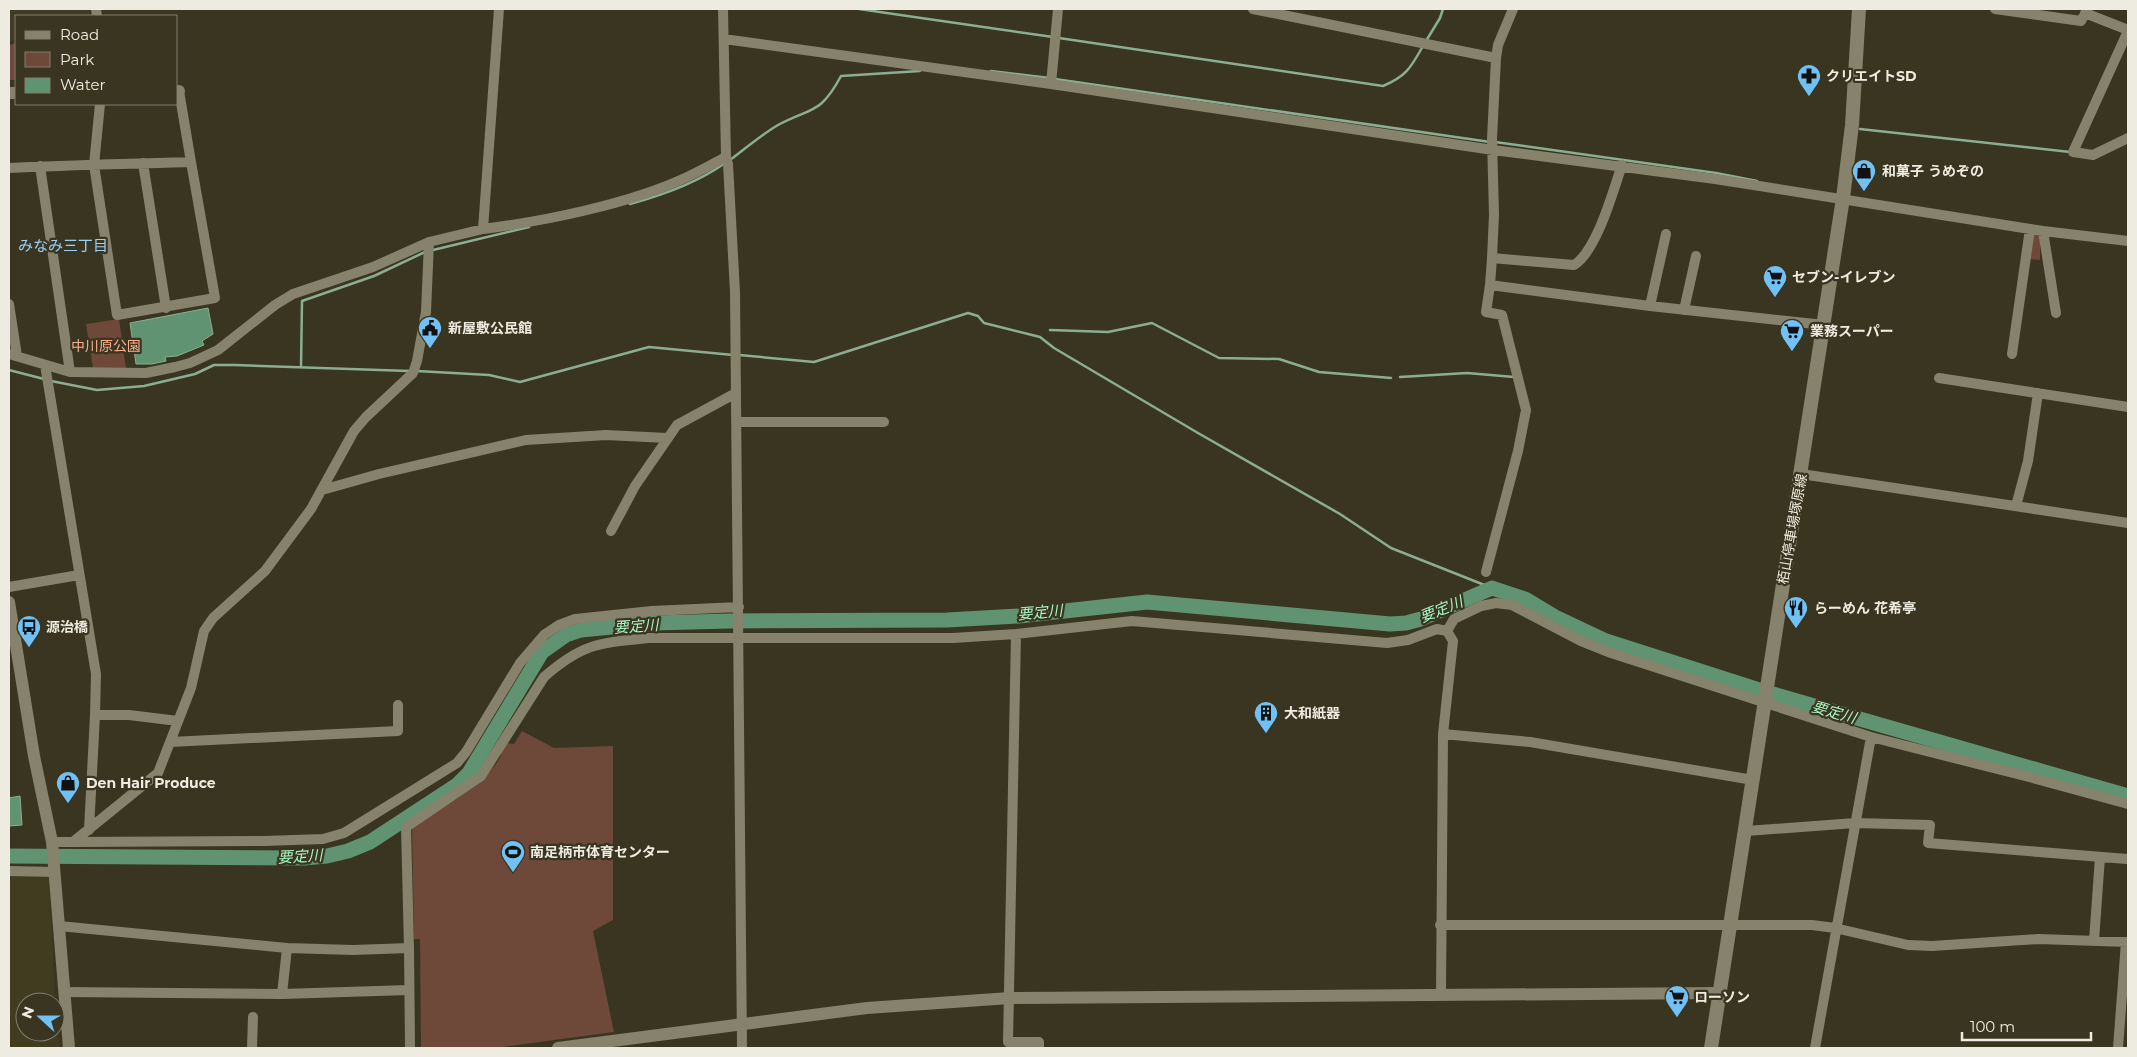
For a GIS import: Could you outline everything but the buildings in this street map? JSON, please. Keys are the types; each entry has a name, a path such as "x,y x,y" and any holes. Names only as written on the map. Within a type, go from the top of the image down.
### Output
{"main road":[{"name":"栢山停車場塚原線","path":"1711,1048 1843,198 1852,125 1859,9"}],"street":[{"path":"483,229 499,9"},
{"path":"723,9 727,160 736,349 742,1048"},
{"path":"1052,79 1058,9"},
{"path":"1253,9 1496,58"},
{"path":"1486,572 1518,451 1526,410 1502,315 1486,312 1490,285 1494,215 1492,145 1496,58 1498,45 1513,9"},
{"path":"1995,9 2081,21 2086,11 2128,31 2073,152 2093,155 2128,138"},
{"path":"724,39 925,68 1052,79 1142,98 1492,145 1843,198 2043,231 2128,241"},
{"path":"100,105 94,165 117,315 166,308 215,298 178,91"},
{"path":"9,304 13,355 46,375 70,372 146,373 190,363 218,350 275,305 293,294 373,267 429,242 483,229 587,209 647,193 727,160"},
{"path":"9,168 191,162"},
{"path":"143,163 166,308"},
{"path":"1492,258 1574,265 1582,260 1602,222 1622,165"},
{"path":"40,166 70,372"},
{"path":"2012,354 2030,229"},
{"path":"2043,231 2056,313"},
{"path":"1650,306 1666,234"},
{"path":"73,842 158,773 191,688 204,631 213,618 265,571 311,509 354,431 366,417 413,373 426,312 429,242"},
{"path":"1684,310 1696,256"},
{"path":"1490,285 1650,306 1824,325"},
{"path":"46,375 96,674 89,830"},
{"path":"1939,378 2128,407"},
{"path":"611,531 635,486 677,424 736,393"},
{"path":"2016,506 2028,461 2038,393"},
{"path":"736,422 884,422"},
{"path":"322,490 388,472 526,440 606,435 667,438"},
{"path":"1801,474 2128,523"},
{"path":"9,587 78,575"},
{"path":"9,602 34,756 52,842 64,992"},
{"path":"1448,630 1454,619 1481,606 1496,603 1512,605 1581,641 1611,653 1871,737 2128,804"},
{"path":"52,842 264,841 333,837 344,833 457,763 466,752 520,663 544,635 559,625 575,619 652,610 739,609"},
{"path":"410,1048 410,948 406,826 481,776 522,715 544,677 574,653 599,643 649,638 739,634 953,638 1016,634 1132,621 1387,643 1408,640 1437,629 1448,630"},
{"path":"1441,994 1440,925 1443,734 1453,641 1448,630"},
{"path":"1016,634 1008,1042 1039,1045"},
{"path":"170,742 398,731 398,705"},
{"path":"95,715 129,715 178,721"},
{"path":"1443,734 1530,742 1753,780"},
{"path":"1815,1048 1835,928 1871,737"},
{"path":"1746,831 1854,823 1930,825 1928,843 2127,859"},
{"path":"2094,941 2100,857"},
{"path":"9,871 55,872"},
{"path":"1440,925 1812,925 1835,928 1908,945 1932,946 2038,939 2127,942 2118,1048"},
{"path":"59,926 287,948 353,950 410,948"},
{"path":"282,994 287,948"},
{"path":"65,992 282,994 409,990"},
{"path":"558,1048 867,1008 1010,998 1720,993"},
{"path":"65,1003 69,1048"},
{"path":"252,1048 253,1016"}],"shaded area":[{"path":"9,9 89,9 90,15 15,15 15,40 9,41"},
{"path":"9,875 49,875 55,992 15,992 15,1042 59,1042 60,1048 9,1048"}],"green space":[{"path":"15,43 15,80 9,80 9,45"},
{"path":"2032,233 2040,234 2040,260 2028,259"},
{"name":"中川原公園","path":"119,319 126,369 93,368 86,324"},
{"name":"南足柄市体育センター","path":"522,731 554,748 613,746 613,920 593,931 614,1032 496,1048 421,1048 420,939 414,939 412,826 473,787 493,768 507,743 514,744"}],"water":[{"path":"208,308 213,334 202,341 204,345 177,356 165,357 166,361 152,364 136,364 130,323"},
{"path":"20,796 22,825 9,826 9,798"}],"waterway":[{"path":"859,9 1053,37"},
{"path":"1426,41 1440,18 1443,9"},
{"path":"1059,38 1383,86 1408,70 1423,46"},
{"path":"730,160 778,125 821,104 834,89 841,76 920,71"},
{"path":"991,71 1050,78"},
{"path":"1055,79 1490,142"},
{"path":"1860,129 2070,152"},
{"path":"1495,142 1716,173 1757,181"},
{"path":"630,204 679,188 703,177 725,163"},
{"path":"433,250 529,227"},
{"path":"301,367 302,301 374,276 425,252"},
{"path":"739,355 814,362 968,313 978,316 984,323 1040,337 1054,348 1198,433 1340,514 1391,548 1492,588"},
{"path":"1050,330 1108,332 1152,323 1219,358 1279,359 1319,372 1391,378"},
{"path":"417,371 489,375 520,382 649,347 733,355"},
{"path":"51,381 97,390 144,386 195,374 214,365 409,371"},
{"path":"9,370 44,379"},
{"path":"1400,377 1467,373 1514,377"},
{"name":"要定川","path":"9,856 304,858 327,856 348,851 370,842 457,785 469,773 542,652 566,635 581,630 654,623 947,620 1019,616 1147,602 1390,624 1406,623 1421,619 1492,588 1525,599 1555,617 1606,641 1759,690 2128,796"}],"place":[{"name":"クリエイトSD","path":"1809,97"},
{"name":"和菓子 うめぞの","path":"1864,192"},
{"name":"セブン-イレブン","path":"1775,298"},
{"name":"新屋敷公民館","path":"430,349"},
{"name":"業務スーパー","path":"1792,352"},
{"name":"らーめん 花希亭","path":"1796,629"},
{"name":"源治橋","path":"29,648"},
{"name":"大和紙器","path":"1266,734"},
{"name":"Den Hair Produce","path":"68,804"},
{"name":"南足柄市体育センター","path":"513,873"},
{"name":"ローソン","path":"1677,1018"}],"district":[{"name":"みなみ三丁目","path":"63,245"}]}
